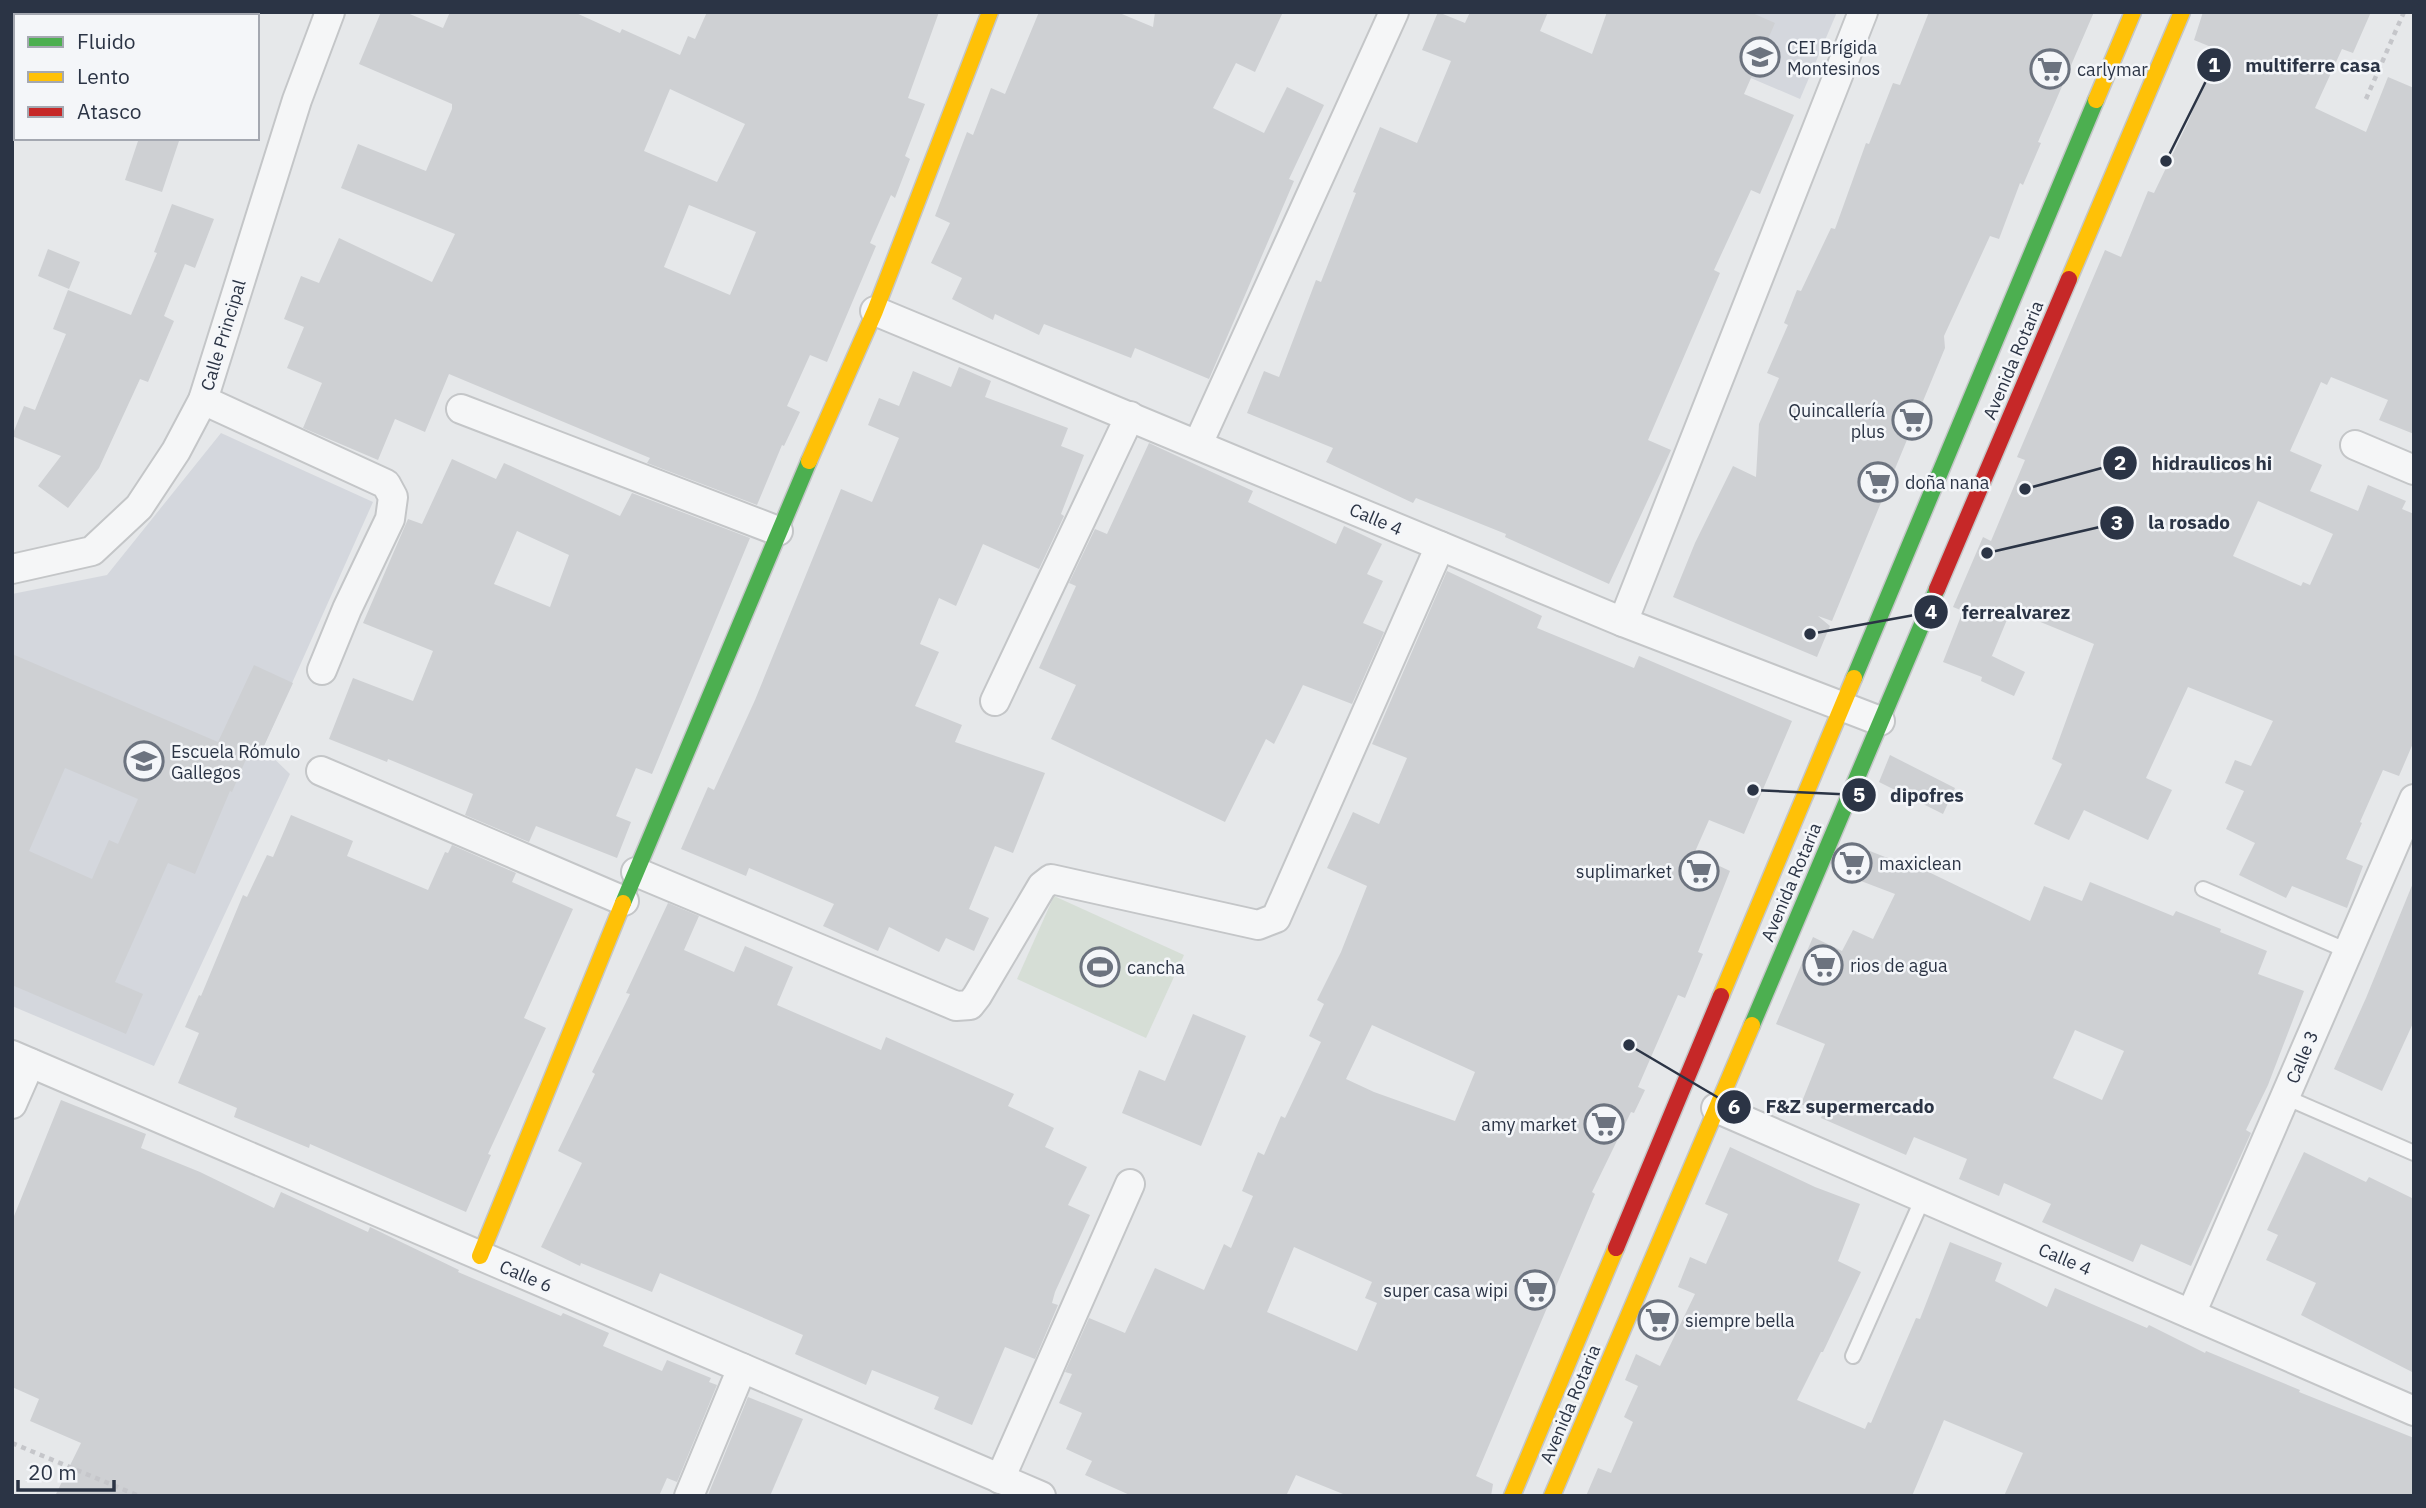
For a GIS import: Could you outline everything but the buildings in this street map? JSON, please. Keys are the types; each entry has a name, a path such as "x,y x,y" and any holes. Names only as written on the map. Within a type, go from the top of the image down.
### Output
{"street":[{"name":"Calle Principal","path":"12,569 92,551 139,507 176,451 203,400 297,100 330,12"},
{"path":"480,1256 778,531 875,311 990,12"},
{"path":"1198,444 1394,12"},
{"path":"1623,622 1863,12"},
{"name":"Avenida Rotaria","path":"1512,1496 2133,12"},
{"name":"Avenida Rotaria","path":"1552,1496 2182,12"},
{"name":"Calle 4","path":"875,311 1623,622 1880,721"},
{"path":"203,400 386,484 393,497 390,519 322,670"},
{"path":"461,409 778,531"},
{"path":"995,701 1130,416"},
{"path":"2356,445 2414,470"},
{"path":"636,872 956,1006 970,1005 977,996 1042,886 1051,879 1258,925 1276,918 1440,546"},
{"path":"321,771 624,901"},
{"name":"Calle 3","path":"2191,1314 2414,799"},
{"path":"12,1104 21,1059"},
{"name":"Calle 6","path":"21,1059 1041,1496"},
{"name":"Calle 4","path":"1716,1108 2414,1411"},
{"path":"1000,1479 1130,1184"},
{"path":"689,1496 742,1368"}],"lane":[{"path":"2203,889 2348,951"},
{"path":"2285,1097 2414,1153"},
{"path":"1853,1356 1923,1198"}],"path":[{"path":"2366,99 2404,12"},
{"path":"12,1443 139,1496"}],"shaded area":[{"name":"CEI Brígida Montesinos","path":"1607,12 1837,12 1800,99 1606,16"},
{"name":"Escuela Rómulo Gallegos","path":"221,433 373,502 263,748 290,774 154,1066 12,1006 12,594 107,575"},
{"name":"cancha","path":"1054,896 1184,955 1146,1038 1017,979"}],"traffic: fast":[{"path":"1854,678 2096,100"},
{"path":"623,903 809,461"},
{"path":"1752,1025 1937,589"}],"traffic: slow":[{"path":"809,461 875,311 990,12"},
{"path":"2096,100 2133,12"},
{"path":"2069,279 2182,12"},
{"path":"1721,996 1854,678"},
{"path":"480,1256 623,903"},
{"path":"1552,1496 1752,1025"},
{"path":"1512,1496 1616,1248"}],"traffic: jam":[{"path":"1937,589 2069,279"},
{"path":"1616,1248 1721,996"}],"place":[{"name":"CEI Brígida Montesinos","path":"1760,57"},
{"name":"carlymar","path":"2050,69"},
{"name":"multiferre casa","path":"2166,161"},
{"name":"Quincallería plus","path":"1912,420"},
{"name":"doña nana","path":"1878,482"},
{"name":"hidraulicos hi","path":"2025,489"},
{"name":"la rosado","path":"1987,553"},
{"name":"ferrealvarez","path":"1810,634"},
{"name":"Escuela Rómulo Gallegos","path":"144,761"},
{"name":"dipofres","path":"1753,790"},
{"name":"maxiclean","path":"1852,863"},
{"name":"suplimarket","path":"1699,871"},
{"name":"rios de agua","path":"1823,965"},
{"name":"cancha","path":"1100,967"},
{"name":"F&Z supermercado","path":"1629,1045"},
{"name":"amy market","path":"1604,1124"},
{"name":"super casa wipi","path":"1535,1290"},
{"name":"siempre bella","path":"1658,1320"}]}
